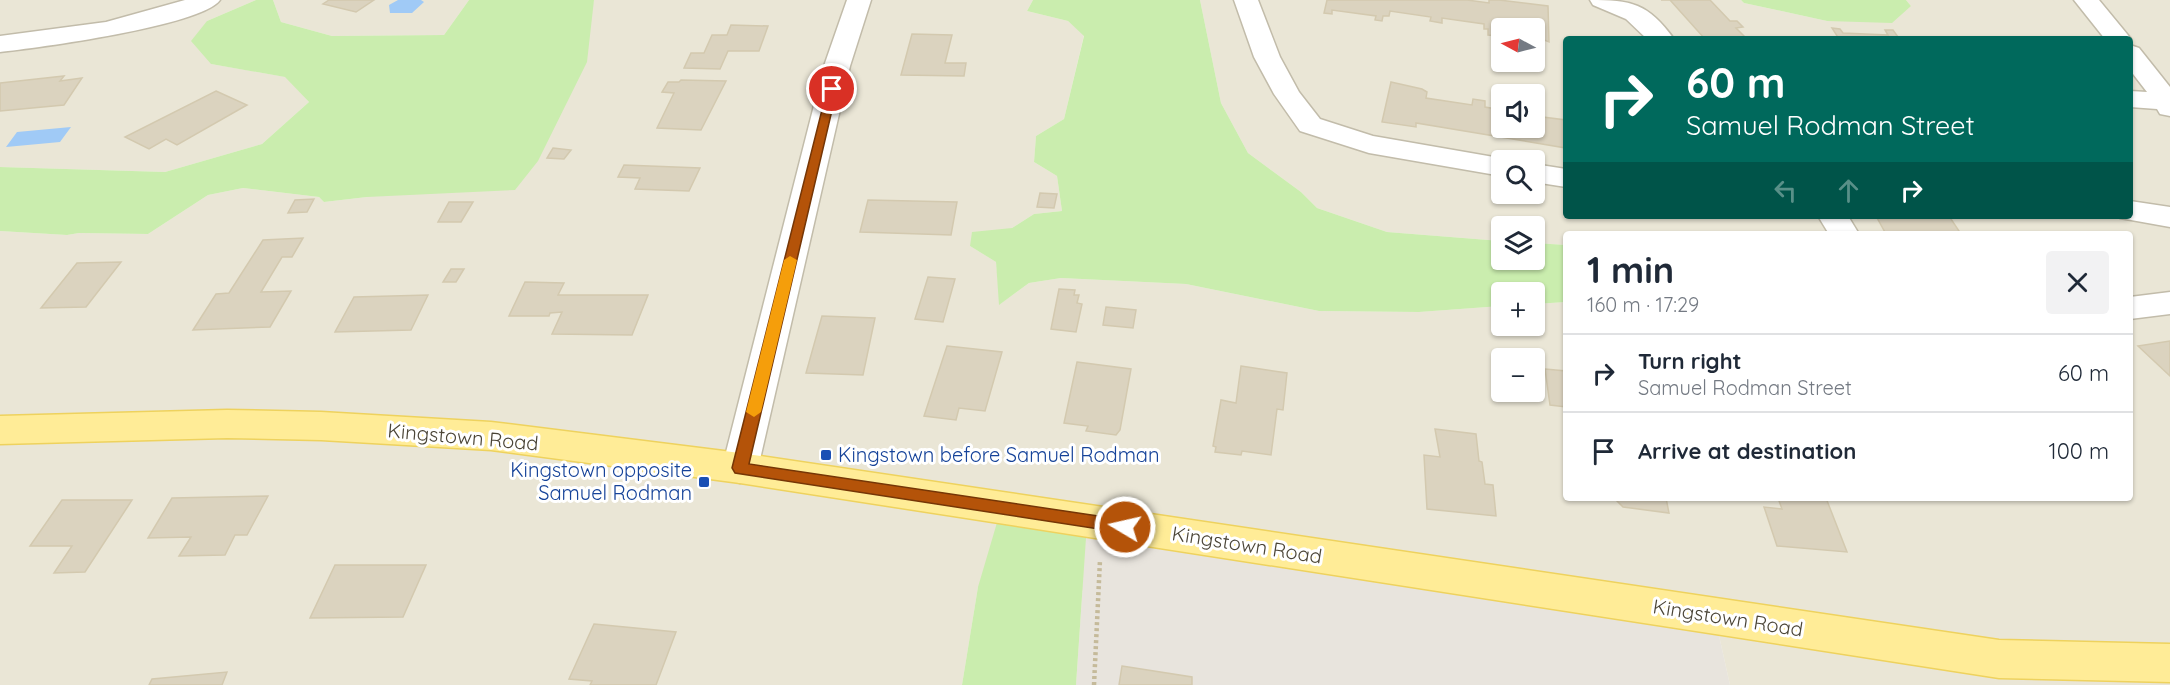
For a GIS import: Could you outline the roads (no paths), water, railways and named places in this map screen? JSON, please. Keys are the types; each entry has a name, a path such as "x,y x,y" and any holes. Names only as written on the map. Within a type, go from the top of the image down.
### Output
{"main road":[{"name":"Kingstown Road","path":"0,430 227,424 321,426 491,436 740,468 1999,659 2170,663"}],"street":[{"path":"0,44 72,37 185,9 208,0"},
{"path":"740,468 837,66 859,0"},
{"path":"1246,0 1245,3 1267,57 1287,94 1310,125 1369,144 1491,165"},
{"path":"1602,0 1625,6 1644,20 1658,36"},
{"path":"2086,0 2116,36"},
{"path":"2133,57 2168,105"},
{"path":"2133,99 2168,105"},
{"path":"1545,175 1563,178"},
{"path":"2133,211 2170,217"},
{"path":"2133,308 2170,303"}],"water":[{"path":"398,0 424,2 412,13 390,13 389,5"},
{"path":"71,127 60,142 6,147 17,132"}],"place":[{"name":"Kingstown before Samuel Rodman","path":"826,455"},
{"name":"Kingstown opposite Samuel Rodman","path":"704,482"}]}
